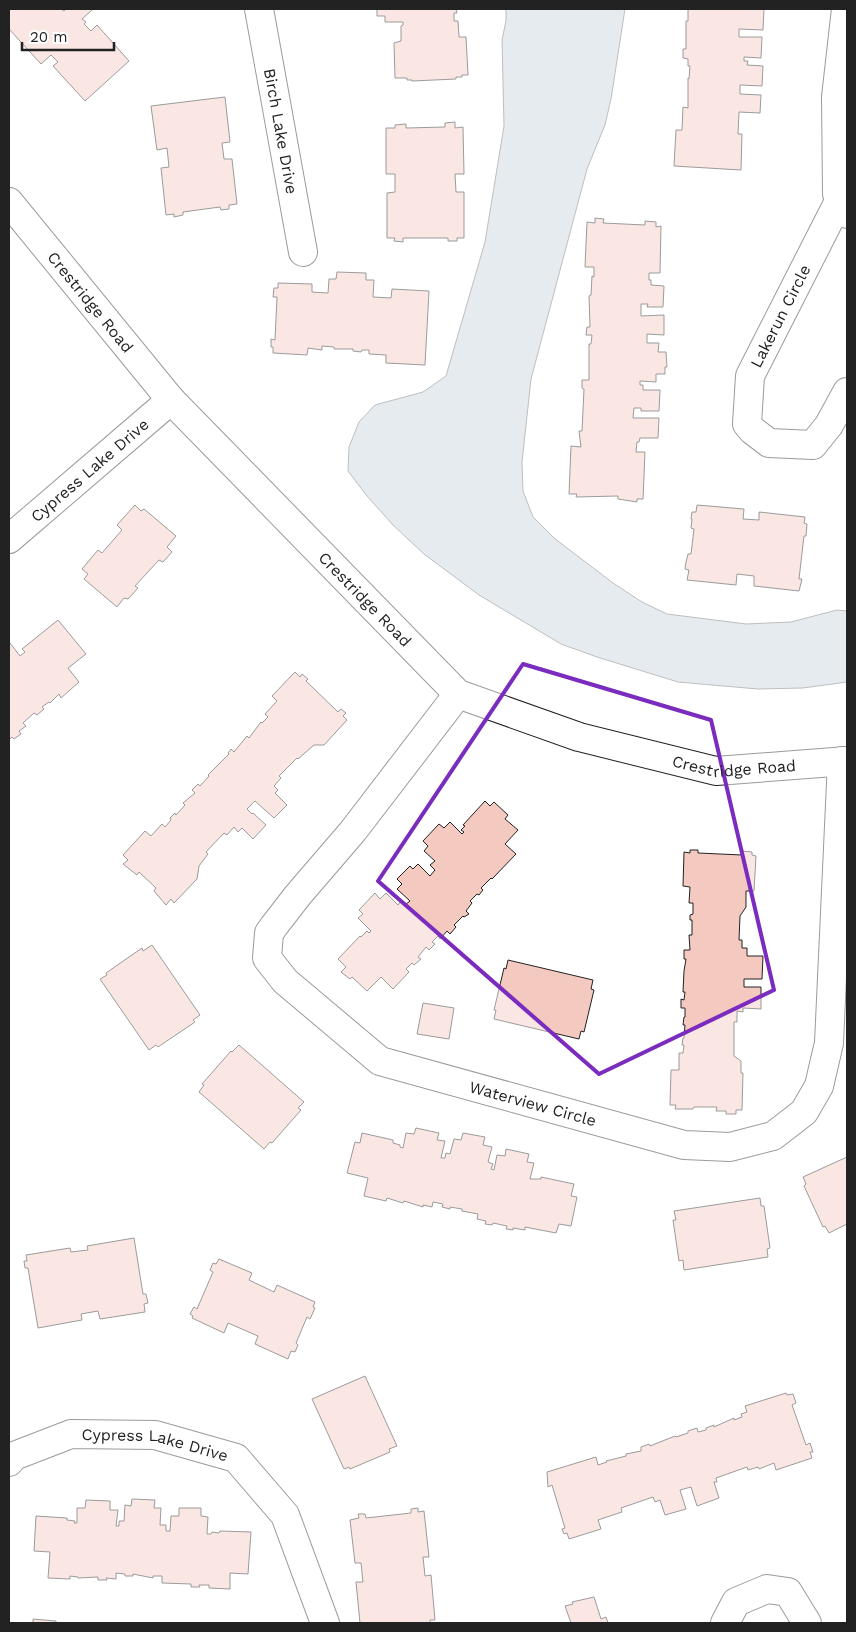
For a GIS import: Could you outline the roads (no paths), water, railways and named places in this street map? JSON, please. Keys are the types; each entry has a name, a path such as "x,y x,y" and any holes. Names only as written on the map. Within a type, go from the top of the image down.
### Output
{"street":[{"name":"Birch Lake Drive","path":"259,9 303,252"},
{"name":"Lakerun Circle","path":"846,9 836,97 837,194 843,207 750,376 747,424 769,443 813,445 829,425 847,392"},
{"name":"Crestridge Road","path":"9,202 171,400 458,694 579,737 716,771 845,761"},
{"name":"Cypress Lake Drive","path":"9,538 171,400"},
{"name":"Waterview Circle","path":"458,694 353,831 274,926 269,933 267,958 286,981 380,1061 684,1145 730,1147 773,1136 804,1112 819,1086 829,1043 845,761"},
{"name":"Cypress Lake Drive","path":"9,1462 14,1456 71,1434 155,1435 236,1458 285,1515 325,1623"},
{"path":"725,1623 736,1602 767,1589 788,1592 807,1623"}]}
